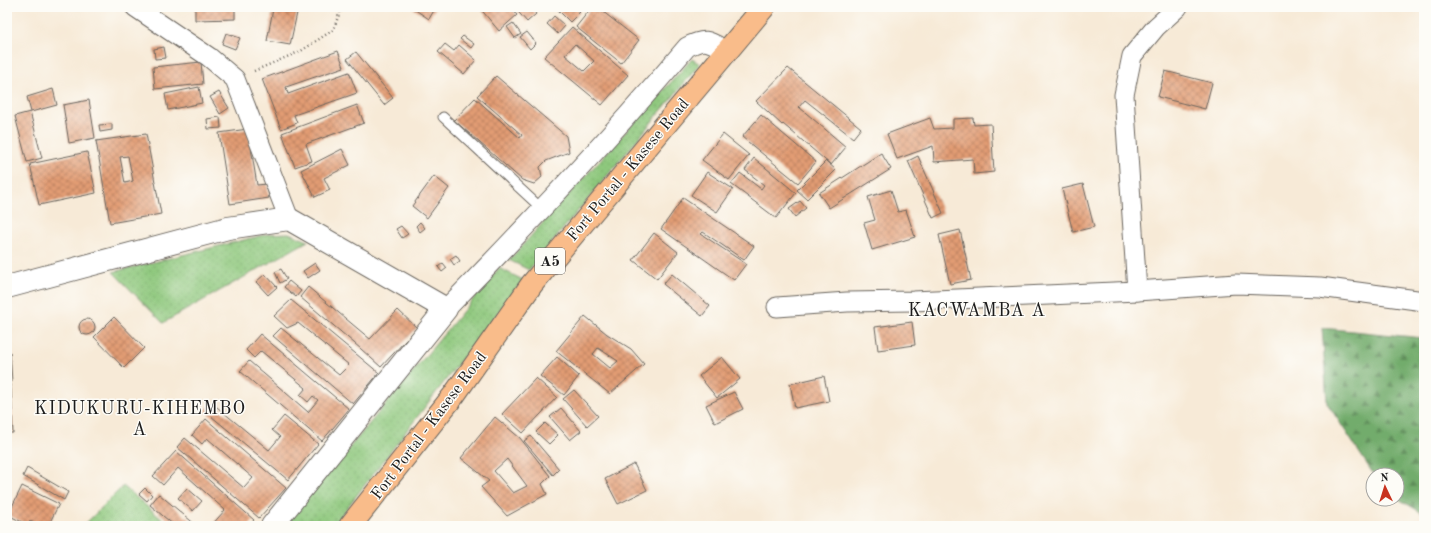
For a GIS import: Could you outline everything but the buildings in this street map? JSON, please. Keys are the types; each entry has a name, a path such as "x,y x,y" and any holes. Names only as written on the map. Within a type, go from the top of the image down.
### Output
{"highway":[{"name":"Fort Portal - Kasese Road","path":"350,526 454,395 532,284 764,7"}],"street":[{"path":"135,7 209,57 235,79 289,219"},
{"path":"1137,291 1124,95 1132,56 1156,26 1178,7"},
{"path":"272,526 446,308 542,210 635,109 687,47 699,40 708,40 726,51"},
{"path":"7,287 228,228 289,219 446,308"},
{"path":"777,307 847,302 914,301 1137,291 1236,284 1312,287 1424,301"}],"lane":[{"path":"443,117 542,210"}],"path":[{"path":"235,79 302,51 333,30 342,7"}],"green space":[{"path":"692,59 700,64 529,270 509,260"},
{"path":"289,233 308,241 163,323 113,272 268,234"},
{"path":"499,268 523,280 333,526 284,526"},
{"path":"1322,328 1424,338 1424,514 1405,503 1405,467 1369,467 1327,403"},
{"path":"123,486 170,526 83,526"}],"district":[{"name":"KACWAMBA A","path":"977,310"},
{"name":"KIDUKURU-KIHEMBO A","path":"140,418"}]}
